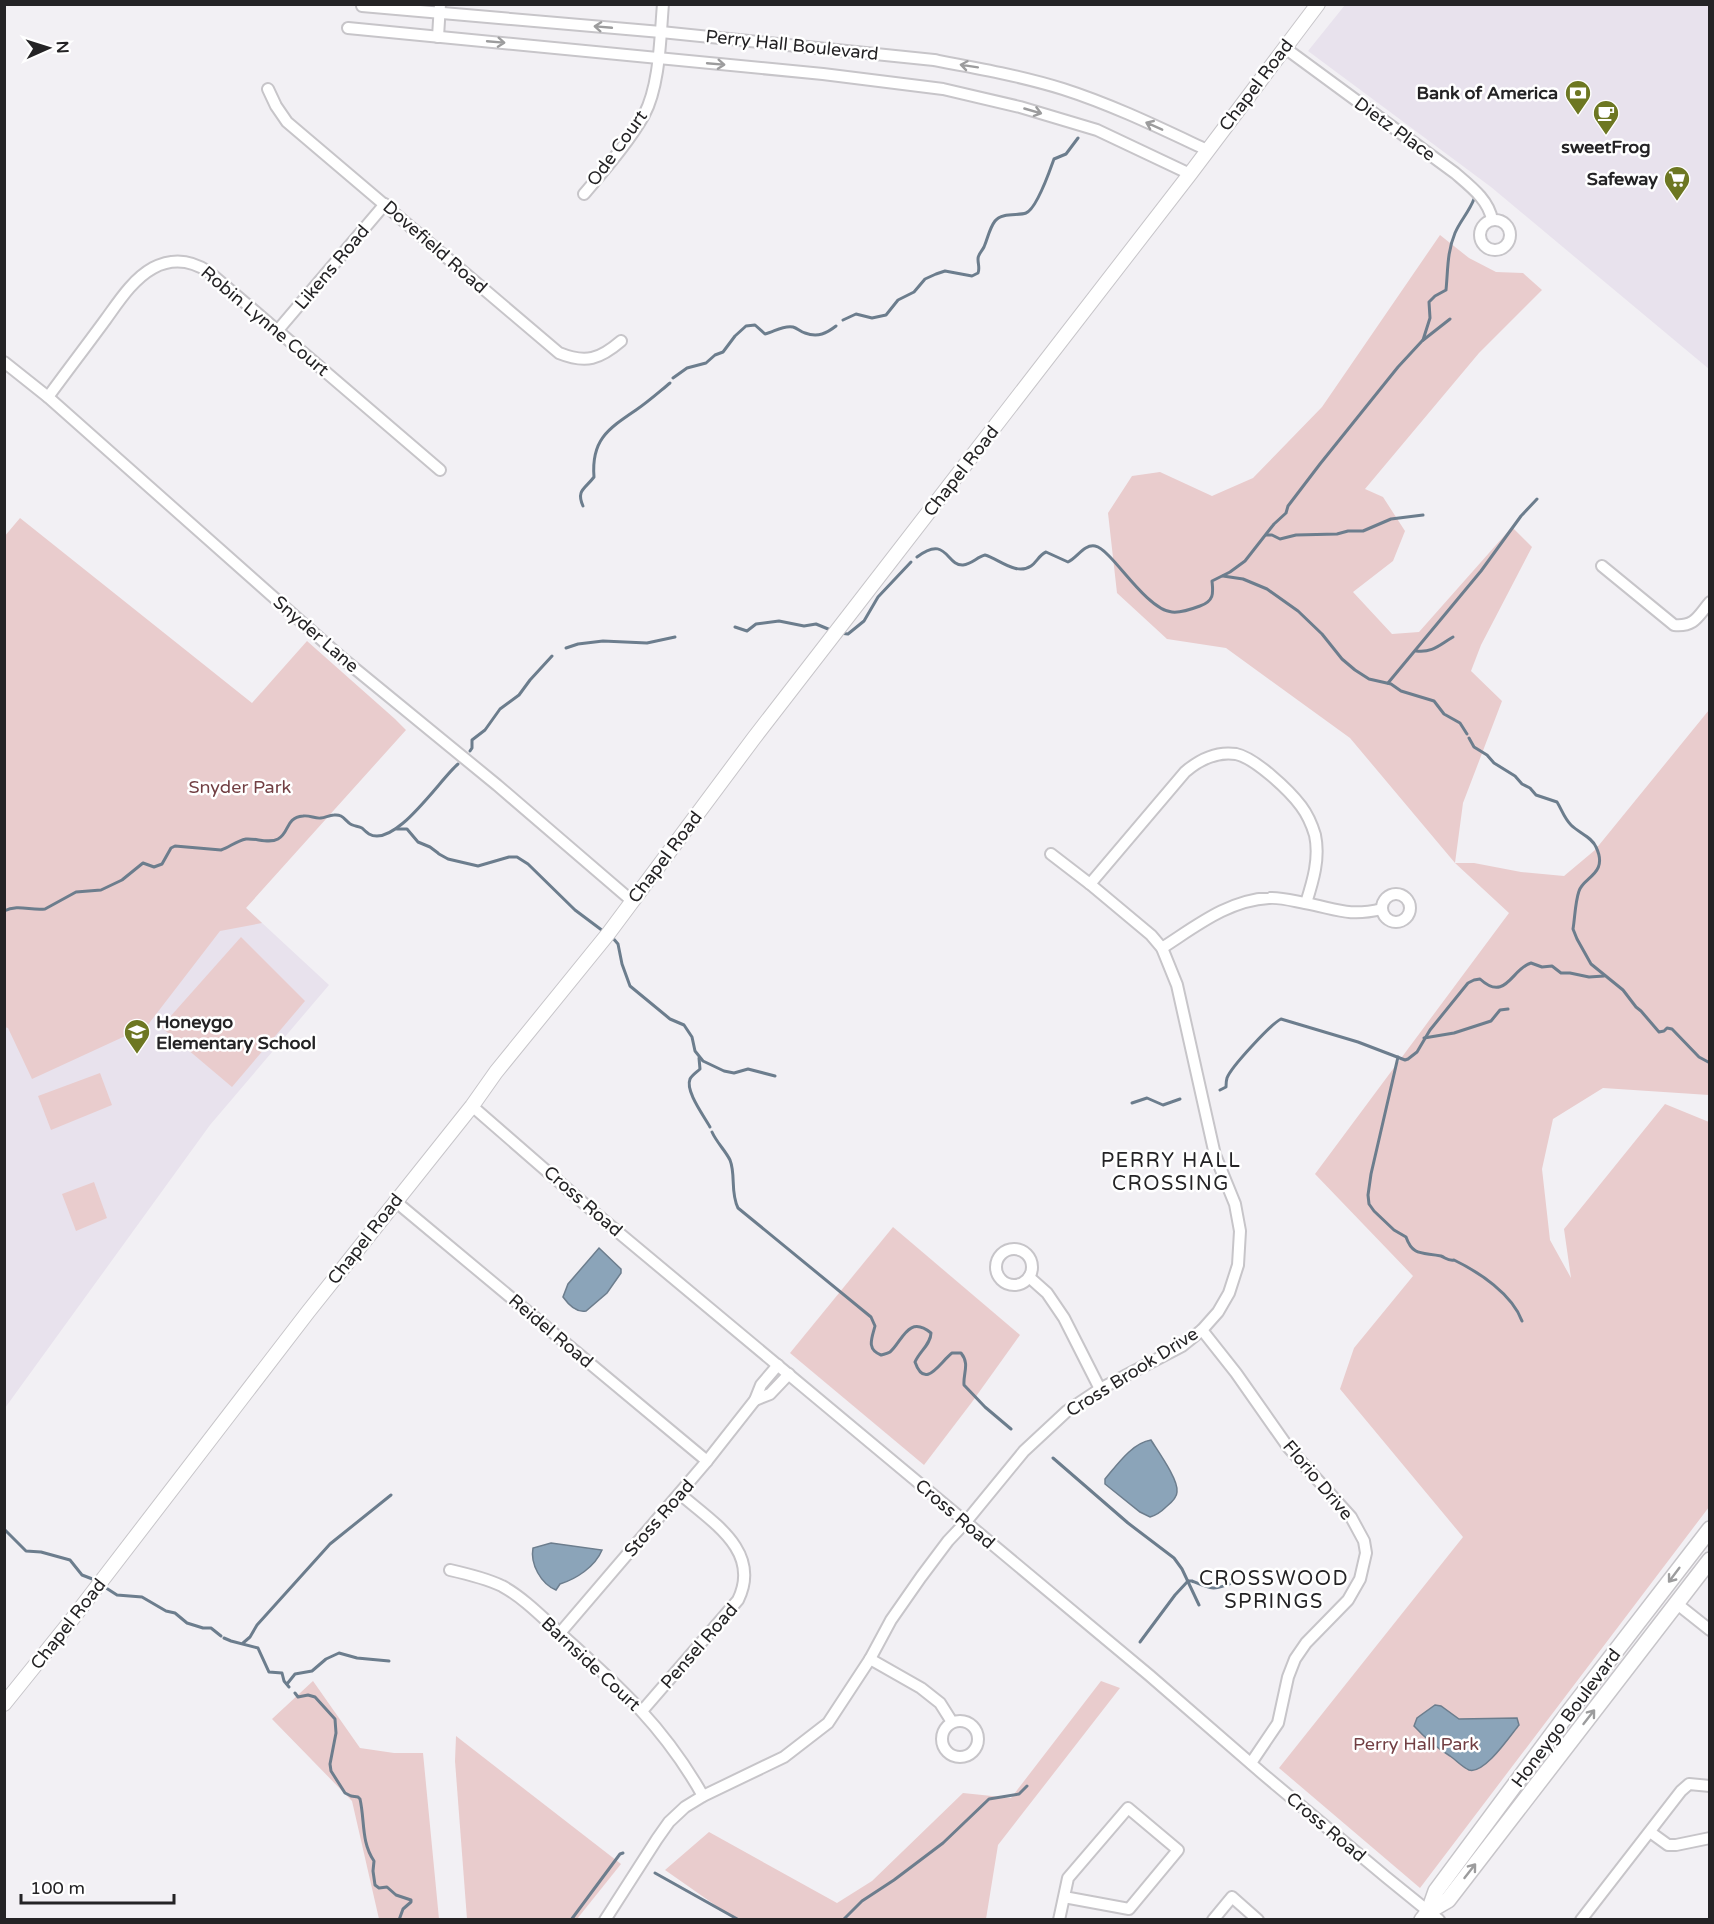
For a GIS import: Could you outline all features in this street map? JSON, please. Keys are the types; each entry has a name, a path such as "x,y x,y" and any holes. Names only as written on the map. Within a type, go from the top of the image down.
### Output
{"main road":[{"name":"Honeygo Boulevard","path":"1430,1917 1436,1891 1561,1722 1710,1529"},
{"name":"Honeygo Boulevard","path":"1430,1917 1448,1900 1710,1560"}],"street":[{"name":"Ode Court","path":"584,194 644,114 652,93 663,4"},
{"name":"Chapel Road","path":"4,1704 70,1622 250,1386 632,901 832,636 1190,174 1318,4"},
{"name":"Perry Hall Boulevard","path":"362,6 440,9 923,58 975,66 1062,89 1106,105 1207,150"},
{"path":"438,37 440,9"},
{"name":"Perry Hall Boulevard","path":"348,28 834,75 944,89 1020,107 1097,130 1190,174"},
{"name":"Dietz Place","path":"1285,48 1455,173 1477,192 1491,210 1492,220"},
{"name":"Dovefield Road","path":"268,89 287,122 560,353 572,358 598,357 609,352 621,341"},
{"name":"Likens Road","path":"278,330 385,204"},
{"name":"Robin Lynne Court","path":"48,397 144,274 160,265 186,261 201,266 440,470"},
{"name":"Snyder Lane","path":"4,362 48,397 342,658 497,785 632,901"},
{"path":"1602,566 1674,625 1689,625 1710,602"},
{"path":"1090,884 1185,772 1202,759 1224,753 1238,754 1252,761 1277,781 1300,805 1310,821 1315,835 1316,861 1315,875 1306,903"},
{"name":"Cross Brook Drive","path":"605,1920 669,1822 703,1796 784,1757 828,1723 870,1659 891,1620 921,1577 948,1541 1024,1451 1067,1411 1100,1389 1182,1346 1202,1330 1218,1312 1229,1293 1238,1265 1240,1231 1235,1204 1215,1155 1179,993 1162,948 1140,924 1051,854"},
{"path":"1162,948 1220,910 1241,903 1270,898 1350,913 1362,914 1382,909"},
{"name":"Cross Road","path":"472,1106 1149,1676 1430,1917"},
{"name":"Reidel Road","path":"395,1201 707,1461"},
{"path":"1029,1277 1047,1293 1064,1318 1100,1389"},
{"name":"Florio Drive","path":"1202,1330 1236,1373 1288,1447 1351,1517 1364,1540 1366,1553 1360,1579 1348,1600 1306,1643 1295,1659 1288,1677 1278,1723 1251,1763"},
{"name":"Stoss Road","path":"560,1633 707,1461 755,1400 761,1385 778,1365"},
{"name":"Stoss Road","path":"755,1400 770,1394 789,1374"},
{"name":"Pensel Road","path":"642,1711 738,1600 744,1589 743,1562 739,1549 730,1537 680,1494"},
{"name":"Barnside Court","path":"450,1570 484,1578 504,1587 521,1599 619,1685 670,1744 703,1796"},
{"path":"1676,1603 1710,1630"},
{"path":"870,1659 921,1688 940,1704 952,1722"},
{"path":"1581,1920 1680,1791 1689,1784 1710,1786"},
{"path":"1059,1920 1068,1878 1128,1808 1178,1850 1129,1909 1064,1897"},
{"path":"1650,1832 1668,1845 1710,1838"},
{"path":"1213,1920 1232,1897 1258,1920"}],"shaded area":[{"path":"1345,5 1709,5 1709,369 1491,187 1308,51"},
{"name":"Honeygo Elementary School","path":"5,861 246,908 329,985 210,1125 5,1408"}],"green space":[{"path":"1440,235 1469,258 1496,272 1523,273 1542,290 1479,353 1365,489 1383,497 1405,531 1393,561 1353,592 1392,634 1419,632 1512,527 1532,547 1481,645 1471,671 1502,701 1463,803 1455,863 1350,738 1226,648 1167,639 1117,593 1108,513 1132,476 1160,472 1212,496 1253,478 1322,407"},
{"name":"Snyder Park","path":"20,518 252,703 307,641 406,730 246,908 262,923 220,931 147,1026 32,1079 8,1028 4,1027 4,537"},
{"name":"Perry Hall Park","path":"1709,710 1709,1095 1603,1088 1553,1119 1542,1169 1550,1240 1571,1278 1564,1229 1665,1104 1709,1122 1709,1507 1420,1888 1279,1768 1463,1537 1340,1389 1354,1348 1413,1276 1315,1174 1509,913 1455,863 1474,863 1521,872 1564,876 1595,850"},
{"path":"241,937 305,1001 232,1087 161,1027"},
{"path":"100,1073 112,1105 51,1130 38,1096"},
{"path":"94,1182 107,1218 76,1231 62,1194"},
{"path":"893,1227 1020,1335 924,1465 790,1353"},
{"path":"313,1681 360,1748 394,1753 423,1753 439,1919 379,1919 352,1801 272,1719"},
{"path":"1101,1681 1120,1688 998,1845 986,1919 735,1919 665,1870 709,1832 837,1903 872,1881 963,1793 1011,1798"},
{"path":"456,1736 621,1864 577,1919 467,1919 455,1761"}],"water":[{"path":"599,1248 621,1269 621,1273 607,1293 586,1311 579,1311 563,1297 568,1284"},
{"path":"1151,1440 1175,1480 1177,1494 1170,1504 1150,1517 1140,1512 1105,1484 1105,1479 1131,1450"},
{"path":"551,1543 602,1550 590,1567 578,1576 560,1584 556,1590 541,1578 533,1560 533,1548"},
{"path":"1435,1705 1441,1706 1459,1719 1517,1718 1519,1725 1489,1761 1482,1767 1469,1770 1422,1735 1414,1726 1417,1718"}],"waterway":[{"path":"843,320 856,314 872,318 886,315 898,300 914,292 925,279 936,274 945,271 972,276 978,273 978,259 995,221 1002,216 1023,214 1030,210 1043,189 1054,159 1066,154 1078,138"},
{"path":"1423,340 1430,318 1429,302 1446,290 1452,240 1474,199"},
{"path":"917,557 934,549 945,553 957,564 963,565 985,555 1008,566 1025,569 1046,552 1068,562 1087,547 1095,546 1107,554 1147,598 1164,610 1179,612 1205,604 1212,596 1212,581 1245,561 1274,524 1286,513 1288,506 1320,464 1398,367 1422,341 1450,319"},
{"path":"673,378 687,368 706,363 715,355 723,352 746,326 755,325 765,334 789,327 814,335 826,333 836,326"},
{"path":"583,506 580,496 594,477 595,454 603,437 617,423 670,383"},
{"path":"1388,683 1537,499"},
{"path":"1266,535 1280,539 1296,535 1363,531 1391,519 1423,515"},
{"path":"839,633 848,634 864,621 878,597 911,562"},
{"path":"1223,576 1243,579 1267,589 1298,611 1355,670 1369,679 1391,684 1401,691 1434,701 1444,714 1460,723 1467,734"},
{"path":"735,627 747,631 756,624 779,621 804,626 816,624 833,631"},
{"path":"566,648 603,641 647,643 675,637"},
{"path":"1416,651 1431,650 1453,637"},
{"path":"470,751 472,740 485,730 500,709 519,695 552,656"},
{"path":"1469,738 1474,747 1515,776 1536,795 1557,802 1574,828 1594,844 1599,863 1594,874 1581,886 1579,891 1573,929 1577,939 1591,964 1623,990 1659,1032 1667,1028 1672,1029 1699,1057 1710,1063"},
{"path":"4,911 14,908 45,909 76,892 101,890 122,880 143,863 154,867 162,864 171,848 175,846 221,850 246,839 267,841 278,839 290,822 297,817 324,818 339,815 369,834 380,836 391,832 404,822 458,764"},
{"path":"397,829 407,829 418,842 438,853"},
{"path":"439,854 448,859 478,866 517,857 528,864 575,910 603,931"},
{"path":"612,937 618,944 630,986 670,1019 684,1025 692,1037 695,1051 703,1061 724,1071 734,1073 748,1069 775,1076"},
{"path":"1220,1090 1226,1087 1227,1078 1243,1056 1281,1019 1358,1042 1405,1060 1417,1052 1430,1030 1468,983 1474,980 1480,979 1496,987 1503,986 1524,966 1531,963 1542,967 1552,966 1561,973 1589,977 1604,976"},
{"path":"1424,1038 1454,1033 1491,1021 1500,1010 1508,1009"},
{"path":"1398,1057 1371,1174 1369,1204 1394,1230 1406,1237 1415,1251 1454,1260 1494,1285 1511,1302 1522,1321"},
{"path":"699,1058 700,1069 690,1079 689,1084 693,1097 710,1127"},
{"path":"1132,1103 1147,1098 1163,1105 1180,1099"},
{"path":"712,1132 730,1160 734,1196 738,1208 871,1317 875,1326 871,1343 876,1353 881,1355 890,1352 911,1328 923,1328 931,1333 929,1341 915,1362 919,1370 923,1374 933,1372 952,1353 961,1353 966,1365 964,1385 1011,1429"},
{"path":"1053,1458 1128,1523 1174,1558 1182,1569 1199,1605"},
{"path":"243,1643 330,1544 391,1495"},
{"path":"4,1529 26,1551 41,1552 70,1560 82,1575 95,1580"},
{"path":"1188,1581 1213,1588 1234,1582"},
{"path":"1140,1642 1188,1581"},
{"path":"103,1586 117,1595 142,1597 166,1611 175,1613 187,1623 211,1628 221,1636"},
{"path":"224,1638 258,1648 269,1672 282,1673 289,1687"},
{"path":"287,1684 295,1674 312,1671 326,1659 339,1653 357,1658 389,1661"},
{"path":"295,1693 298,1697 308,1695 315,1697 335,1719 336,1733 330,1764 331,1771 345,1793 360,1799 365,1839 374,1861 375,1885 379,1888 387,1887 396,1895 411,1900 403,1909 399,1920"},
{"path":"843,1920 862,1901 943,1843 989,1799 1019,1794 1027,1786"},
{"path":"571,1920 623,1853"},
{"path":"655,1873 739,1920"}],"place":[{"name":"Bank of America","path":"1578,116"},
{"name":"sweetFrog","path":"1606,136"},
{"name":"Safeway","path":"1677,202"},
{"name":"Honeygo Elementary School","path":"137,1055"}],"district":[{"name":"PERRY HALL CROSSING","path":"1171,1172"},
{"name":"CROSSWOOD SPRINGS","path":"1274,1590"}]}
